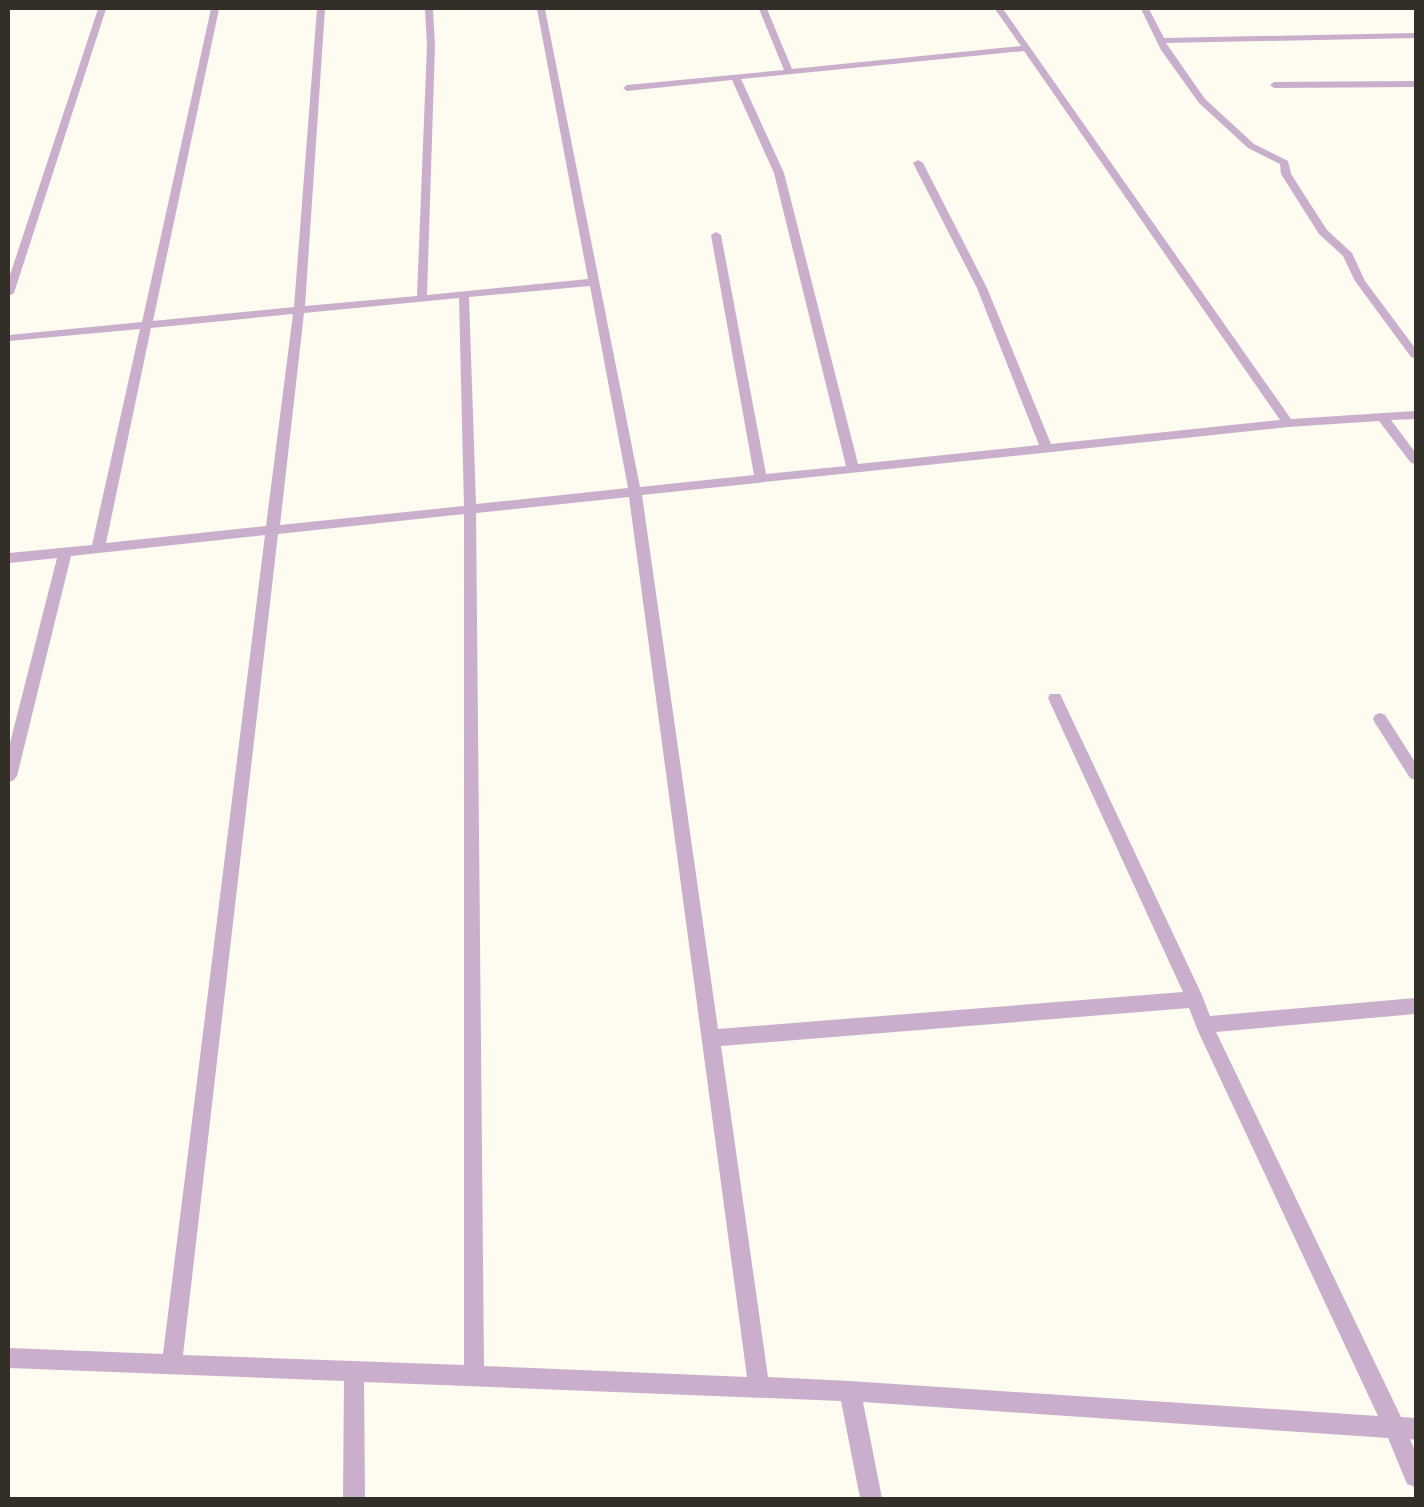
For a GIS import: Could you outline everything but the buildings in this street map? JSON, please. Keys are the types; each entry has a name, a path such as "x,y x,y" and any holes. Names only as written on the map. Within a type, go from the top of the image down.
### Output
{"street":[{"path":"9,293 102,9"},
{"path":"98,549 145,325 216,9"},
{"path":"172,1364 300,310 321,9"},
{"path":"422,298 431,45 429,9"},
{"path":"541,9 634,492 759,1386"},
{"path":"763,9 788,70"},
{"path":"999,9 1288,424"},
{"path":"1145,9 1161,41 1202,101 1251,146 1285,163 1286,174 1323,232 1348,255 1360,281 1415,355"},
{"path":"1161,41 1415,35"},
{"path":"627,88 788,70 1026,48"},
{"path":"735,76 780,172 854,469"},
{"path":"1274,85 1415,84"},
{"path":"918,163 982,288 1047,449"},
{"path":"716,235 761,479"},
{"path":"9,338 594,282"},
{"path":"464,294 470,510 474,1376"},
{"path":"9,558 1288,424 1415,415"},
{"path":"1382,417 1415,460"},
{"path":"9,776 65,552"},
{"path":"1055,698 1195,1000 1204,1025 1405,1428 1415,1476"},
{"path":"1380,719 1415,774"},
{"path":"711,1038 1195,1000"},
{"path":"1204,1025 1415,1006"},
{"path":"9,1358 759,1386 1405,1428"},
{"path":"354,1372 354,1498"},
{"path":"850,1391 871,1498"}]}
